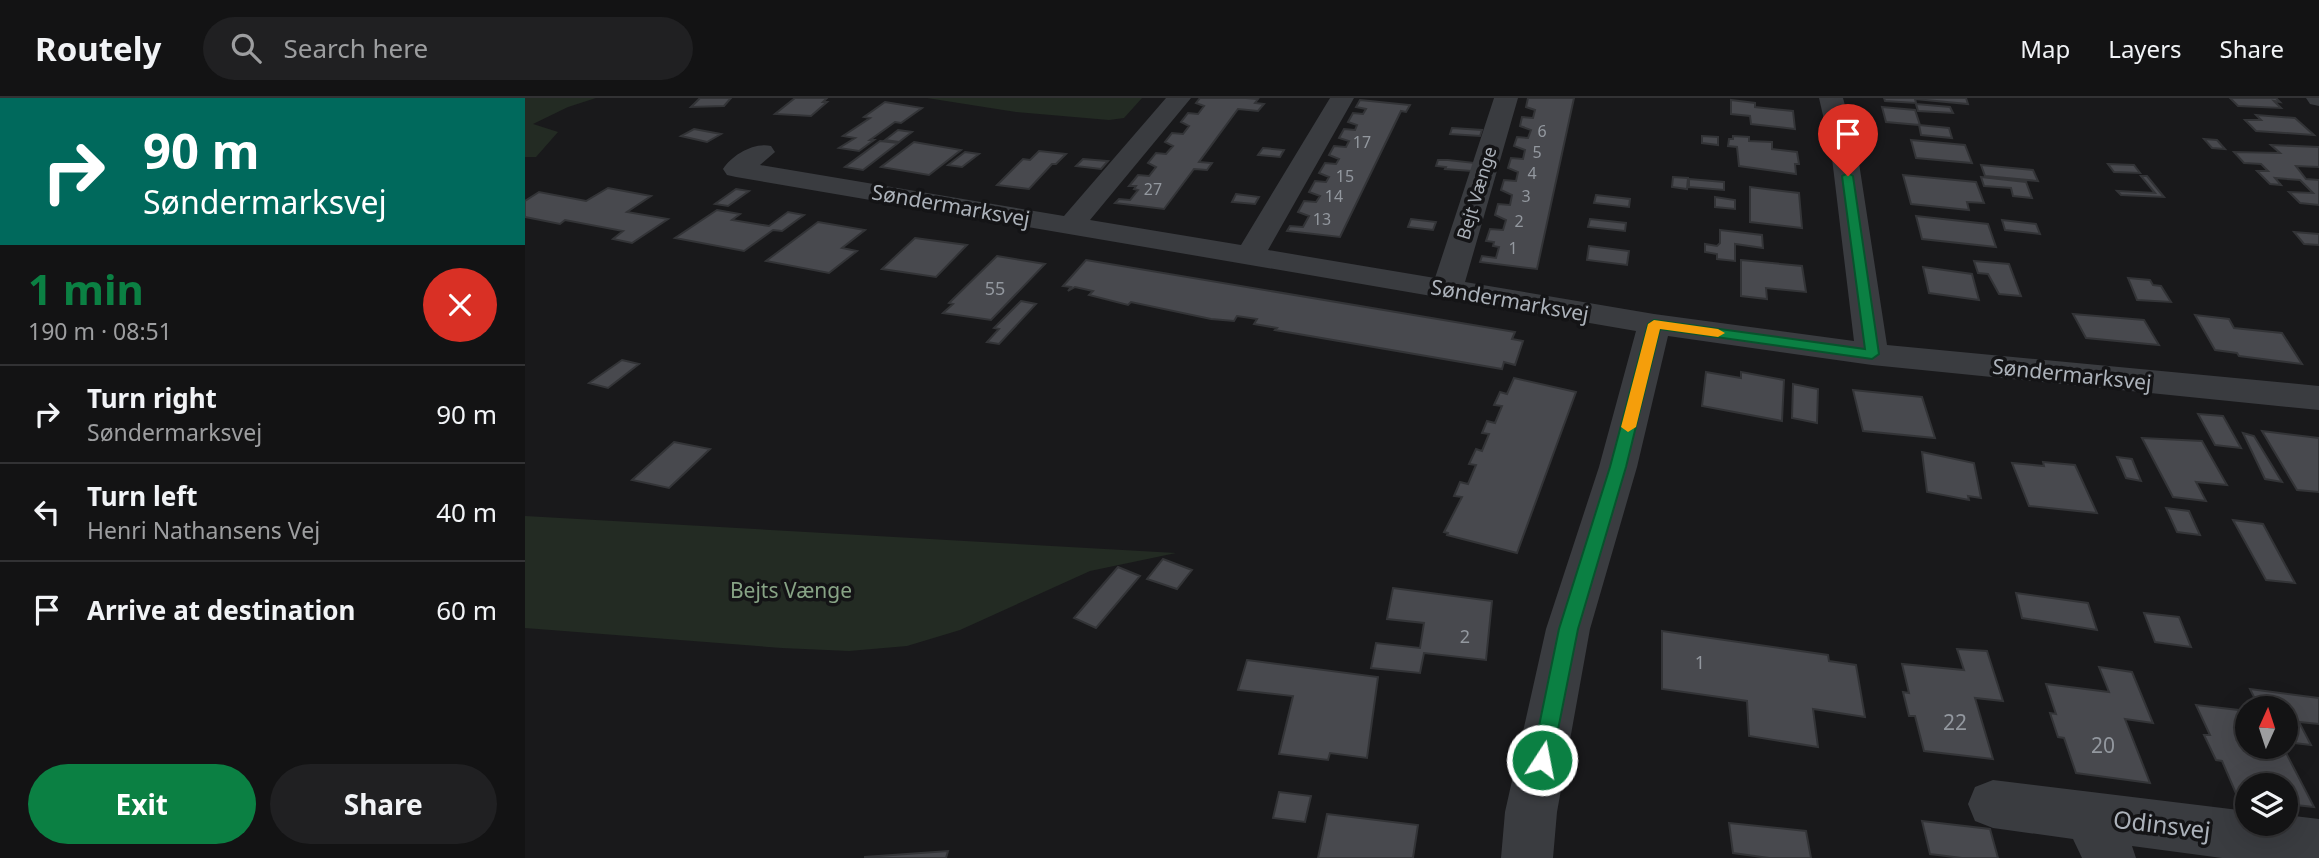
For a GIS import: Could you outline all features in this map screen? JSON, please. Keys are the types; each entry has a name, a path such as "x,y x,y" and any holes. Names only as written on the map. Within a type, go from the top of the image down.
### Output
{"street":[{"path":"1071,225 1179,98"},
{"path":"1250,256 1342,98"},
{"name":"Bejt Vænge","path":"1447,289 1506,98"},
{"path":"1831,98 1844,150 1872,354"},
{"name":"Søndermarksvej","path":"762,152 736,169 1654,324 1872,354 2319,398"},
{"path":"1527,858 1531,812 1569,629 1618,467 1654,324"},
{"name":"Odinsvej","path":"1993,804 2099,836 2319,845"}],"green space":[{"path":"525,98 596,98 568,107 533,124 558,132 536,157 525,157"},
{"path":"927,98 1142,98 1124,118 1109,120 1016,112"},
{"name":"Bejts Vænge","path":"525,516 1176,553 1090,571 960,630 907,646 849,651 782,648 525,628"}],"building":[{"path":"700,98 731,98 724,106 691,107"},
{"path":"795,98 827,98 823,102 827,102 811,116 775,114"},
{"path":"1200,98 1258,99 1255,103 1264,104 1258,111 1238,109 1199,162 1212,163 1207,170 1194,169 1164,209 1115,203 1119,199 1130,200 1138,190 1134,189 1136,186 1129,186 1138,175 1149,176 1156,167 1148,163 1156,153 1166,154 1173,146 1165,142 1172,133 1183,134 1189,126 1181,122 1188,113 1198,114 1204,106 1196,103"},
{"path":"1528,98 1574,98 1537,269 1480,262 1482,256 1496,258 1499,247 1493,246 1494,242 1486,241 1490,229 1503,230 1506,220 1495,215 1498,204 1510,205 1512,195 1501,190 1504,180 1516,181 1518,172 1508,168 1511,158 1523,159 1525,150 1514,146 1517,137 1528,138 1531,130 1520,126 1522,117 1533,118 1535,110 1526,107"},
{"path":"1884,98 1966,98 1968,104 1915,99 1916,103 1885,101"},
{"path":"2230,98 2276,98 2280,102 2274,101 2281,108 2238,106"},
{"path":"1360,100 1410,105 1406,112 1401,111 1340,237 1287,231 1290,226 1303,227 1309,216 1298,212 1304,201 1316,202 1320,196 1309,192 1315,181 1326,182 1329,177 1319,173 1325,163 1336,164 1339,159 1329,155 1334,146 1346,147 1349,141 1339,138 1344,129 1355,130 1357,125 1348,122 1353,113 1363,114 1366,109 1356,107"},
{"path":"1731,100 1755,103 1755,107 1793,111 1795,129 1751,124 1750,116 1731,114"},
{"path":"885,102 922,108 901,123 895,122 859,151 839,148 855,138 843,136 870,118 864,117"},
{"path":"1916,104 1950,107 1953,113 1918,111"},
{"path":"1882,107 1915,110 1920,125 1886,122"},
{"path":"2256,115 2295,118 2314,135 2256,131 2245,120 2261,120"},
{"path":"1919,125 1949,128 1952,138 1921,135"},
{"path":"1452,128 1482,130 1480,136 1450,134"},
{"path":"694,129 721,134 707,142 681,136"},
{"path":"898,130 912,132 899,142 885,140"},
{"path":"1702,136 1718,137 1718,145 1702,143"},
{"path":"1733,136 1749,137 1749,141 1772,142 1772,149 1797,152 1799,164 1795,164 1796,174 1739,166 1737,147 1728,146 1729,139 1733,139"},
{"path":"2204,139 2217,140 2225,149 2212,148"},
{"path":"1911,140 1965,145 1972,163 1916,158"},
{"path":"880,141 898,143 863,170 845,167"},
{"path":"914,142 961,150 929,175 881,167"},
{"path":"2271,145 2319,147 2319,167 2296,166 2306,179 2319,180 2319,205 2300,203 2289,192 2313,193 2300,180 2275,178 2281,185 2270,184 2257,171 2268,171 2261,164 2244,163 2234,152 2280,153"},
{"path":"1263,148 1284,150 1280,157 1258,155"},
{"path":"1039,151 1066,154 1056,164 1052,164 1029,189 997,185 1023,159 1030,160"},
{"path":"965,152 979,154 962,167 948,165"},
{"path":"1083,159 1108,161 1101,169 1076,166"},
{"path":"1438,160 1475,163 1472,171 1445,169 1446,167 1436,166"},
{"path":"2108,164 2134,165 2140,173 2114,172"},
{"path":"1981,165 2033,170 2038,181 1985,176"},
{"path":"1903,175 1976,182 1984,203 1967,202 1969,210 1911,204"},
{"path":"2141,176 2147,176 2164,197 2121,195 2117,191 2155,193"},
{"path":"1673,177 1688,178 1687,189 1672,187"},
{"path":"1981,177 2026,182 2032,198 2013,196 2011,188 1984,186"},
{"path":"1689,179 1724,182 1724,190 1689,187"},
{"path":"1750,187 1799,193 1802,228 1750,222"},
{"path":"608,188 651,196 627,212 668,219 632,243 613,239 623,231 565,220 560,224 525,217 525,201 539,192 586,201"},
{"path":"736,189 749,191 728,206 715,204"},
{"path":"1236,194 1259,197 1255,204 1232,202"},
{"path":"1596,195 1630,199 1629,207 1594,203"},
{"path":"1715,197 1735,200 1735,209 1715,207"},
{"path":"717,210 740,214 732,220 769,226 788,212 804,215 782,231 773,230 744,251 675,238"},
{"path":"1916,216 1988,224 1996,247 1922,239"},
{"path":"1411,219 1436,222 1433,230 1408,227"},
{"path":"1590,219 1626,223 1625,231 1588,227"},
{"path":"2002,220 2036,224 2040,234 2005,230"},
{"path":"818,222 865,230 842,248 857,251 829,273 766,261"},
{"path":"1720,230 1762,235 1763,248 1735,244 1735,261 1717,259 1717,254 1705,252 1705,244 1717,246 1720,243"},
{"path":"2294,232 2319,234 2319,245 2304,244"},
{"path":"915,238 967,245 936,277 882,269"},
{"path":"1589,246 1629,251 1627,265 1587,260"},
{"path":"997,256 1045,264 991,320 943,313 953,304 949,303"},
{"path":"1086,260 1515,332 1512,339 1523,341 1515,365 1504,362 1502,369 1275,330 1277,328 1254,324 1257,319 1237,316 1234,321 1211,319 1131,302 1128,305 1089,295 1093,291 1075,287 1068,291 1071,287 1063,286"},
{"path":"1741,260 1802,266 1806,292 1766,288 1767,299 1741,296"},
{"path":"1974,261 2009,264 2021,296 1999,294 1988,274 1978,273"},
{"path":"1923,267 1972,274 1979,300 1929,293"},
{"path":"2128,278 2150,280 2153,285 2161,286 2171,302 2137,300"},
{"path":"1021,301 1036,304 999,344 987,342 999,329 994,328"},
{"path":"2073,314 2144,320 2159,345 2086,338"},
{"path":"2195,315 2229,319 2234,328 2282,333 2302,364 2239,356 2237,353 2215,350"},
{"path":"622,360 639,364 608,388 589,383"},
{"path":"1706,372 1741,378 1741,372 1784,380 1782,421 1702,406"},
{"path":"1514,378 1576,392 1517,553 1444,532 1462,497 1454,496 1460,482 1468,484 1476,465 1469,464 1476,449 1482,451 1489,434 1482,433 1487,421 1495,423 1502,406 1494,405 1500,392 1507,394"},
{"path":"1793,384 1818,389 1817,423 1792,418"},
{"path":"1853,390 1922,397 1935,438 1863,431"},
{"path":"2198,414 2223,416 2241,448 2215,445"},
{"path":"2262,431 2319,438 2319,492 2297,490"},
{"path":"2243,433 2254,436 2282,482 2265,479"},
{"path":"2142,438 2202,441 2227,485 2196,482 2206,501 2173,497"},
{"path":"674,442 710,449 669,488 632,480"},
{"path":"1922,452 1974,463 1981,498 1968,496 1969,500 1927,492"},
{"path":"2117,457 2132,459 2141,481 2126,478"},
{"path":"2043,462 2075,465 2097,513 2029,506 2012,463 2044,466"},
{"path":"2166,508 2189,511 2200,535 2177,532"},
{"path":"2233,520 2263,524 2295,583 2266,580"},
{"path":"1163,559 1192,570 1177,589 1147,579"},
{"path":"1118,567 1140,576 1096,628 1074,618"},
{"path":"1393,588 1492,601 1486,660 1424,653 1420,673 1371,668 1376,643 1420,648 1424,623 1387,619"},
{"path":"2016,593 2088,603 2097,630 2022,618"},
{"path":"2144,613 2179,617 2191,647 2155,642"},
{"path":"1662,631 1828,655 1829,661 1856,665 1865,717 1813,709 1818,747 1749,736 1747,701 1662,689"},
{"path":"1957,649 1987,651 2003,701 1975,698 1993,759 1924,751 1915,716 1909,716 1903,692 1909,693 1902,664 1964,670"},
{"path":"1247,660 1378,677 1367,758 1330,753 1328,760 1279,754 1293,696 1238,690"},
{"path":"2099,667 2132,672 2153,723 2125,719 2150,783 2076,773 2064,738 2058,737 2050,713 2056,714 2046,684 2109,692"},
{"path":"2250,689 2319,698 2319,724 2299,722 2311,745 2298,744 2298,696 2254,696"},
{"path":"2196,705 2235,710 2235,760 2290,760 2296,773 2235,773 2235,791 2222,761 2216,760 2204,735 2210,735"},
{"path":"2298,776 2314,807 2298,805"},
{"path":"1279,792 1311,796 1305,822 1273,818"},
{"path":"1327,814 1418,825 1413,858 1318,858"},
{"path":"1922,821 1990,829 1998,858 1962,858 1930,854"},
{"path":"1729,823 1806,831 1811,858 1769,858 1733,853"},
{"path":"948,851 946,858 865,858 865,857"}],"slow traffic":[{"path":"1628,427 1654,324 1718,333"}],"route":[{"path":"1542,760 1569,629 1618,467 1654,324 1872,354 1848,176"}]}
